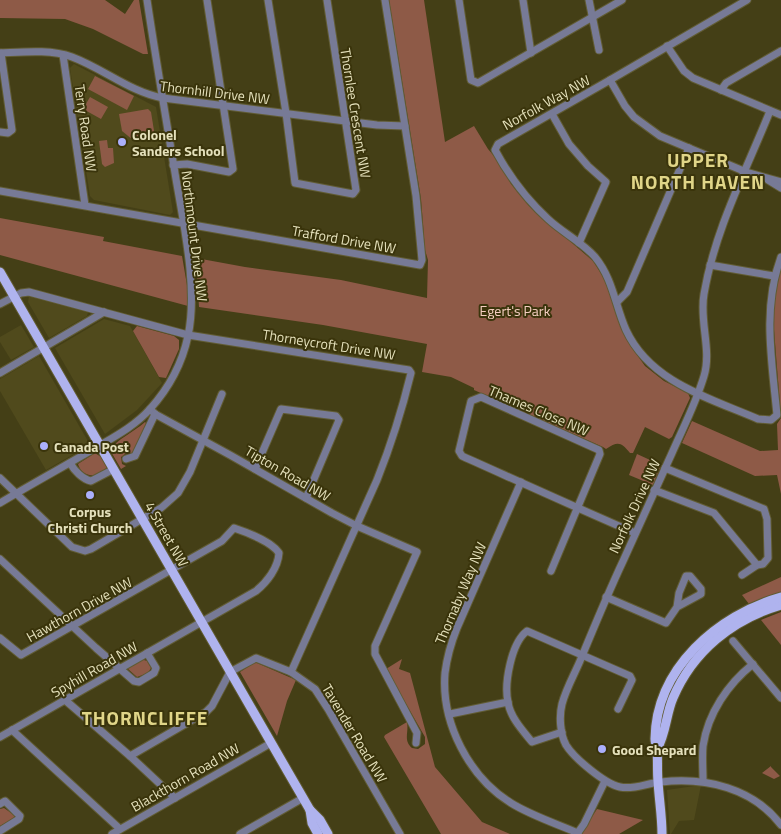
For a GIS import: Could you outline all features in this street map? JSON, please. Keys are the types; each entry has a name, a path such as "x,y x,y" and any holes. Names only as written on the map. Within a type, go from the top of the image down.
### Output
{"main road":[{"name":"4 Street NW","path":"0,272 4,286 14,296 310,810 320,820 328,834"},
{"path":"662,834 655,741 661,708 668,687 684,661 706,636 733,616 781,596"},
{"path":"657,749 661,742 673,699 683,678 696,660 718,637 732,627 756,614 781,606"},
{"name":"4 Street NW","path":"310,810 312,823 318,834"}],"street":[{"name":"Northmount Drive NW","path":"0,503 70,463 152,412 177,370 188,335 191,299 183,222 146,0"},
{"path":"174,166 187,164 230,172 233,169 207,0"},
{"name":"Thornlee Crescent NW","path":"268,0 295,183 353,194 356,190 326,0"},
{"name":"Trafford Drive NW","path":"0,191 420,265 422,260 416,196 385,0"},
{"path":"459,0 471,80 478,83 622,0"},
{"path":"523,0 531,53"},
{"path":"588,0 599,50"},
{"name":"Norfolk Way NW","path":"746,0 498,144 495,150 506,170 548,220 594,256 612,285 621,318 640,353 662,374 674,382 758,419 772,420 776,415 770,327 770,302 774,276"},
{"path":"668,46 684,71 693,78 781,116"},
{"name":"Thornhill Drive NW","path":"1,53 32,52 72,57 149,95 163,98 377,125 405,126"},
{"path":"721,90 726,83 781,52"},
{"path":"0,132 8,133 12,130 1,53"},
{"name":"Terry Road NW","path":"63,55 85,205"},
{"path":"610,80 625,106 645,126 660,136 746,172 781,182"},
{"name":"Norfolk Drive NW","path":"770,111 746,172 725,218 710,265 703,307 707,363 698,393 606,597 562,704 560,724 566,745 583,763 605,781 619,787 630,788 658,782 703,781 726,786 741,792 772,813 781,826"},
{"path":"552,114 569,144 588,166 606,182 579,243"},
{"path":"617,302 626,292 689,148"},
{"path":"766,179 781,188"},
{"path":"710,265 774,276 781,257"},
{"name":"Thorneycroft Drive NW","path":"14,296 29,292 188,335 409,370 411,373 407,390 389,450 291,672"},
{"path":"0,304 14,296"},
{"path":"0,373 104,312"},
{"path":"0,478 72,547 85,551 91,549 161,508 178,493 190,472 222,394"},
{"name":"Thames Close NW","path":"578,508 600,454 599,450 481,397 471,401 459,451 462,456 578,508 635,533"},
{"path":"255,469 281,409 336,416 339,420 306,498"},
{"path":"126,460 135,456 152,412"},
{"name":"Tipton Road NW","path":"152,412 357,526 417,552 375,646 375,654 417,733 416,743"},
{"path":"70,463 88,481 94,480 114,469"},
{"path":"665,468 764,509 768,519 768,558 763,564 757,565 742,575"},
{"name":"Thornaby Way NW","path":"521,482 457,628 448,654 445,690 452,730 474,769 492,788 512,803 577,834"},
{"path":"654,490 714,513 757,565"},
{"path":"551,572 578,508"},
{"name":"Hawthorn Drive NW","path":"0,638 21,655 222,541 234,528 256,537 278,551 278,558 263,585 256,591 201,621"},
{"path":"0,559 134,681 139,682 154,673 156,668 147,653"},
{"path":"606,597 666,623 677,607"},
{"name":"Spyhill Road NW","path":"0,737 201,621"},
{"path":"562,732 532,742 512,715 508,702 507,682 512,656 523,634 527,631 630,676 632,680 618,709"},
{"path":"733,641 781,698"},
{"name":"Tavender Road NW","path":"230,672 256,658 291,672 312,686 320,696 400,834"},
{"path":"703,781 704,746 709,724 719,702 743,672 753,664"},
{"path":"130,756 206,712 212,706 230,672"},
{"path":"65,700 175,798"},
{"path":"450,714 508,702"},
{"path":"12,730 120,829"},
{"name":"Blackthorn Road NW","path":"112,834 271,743"},
{"path":"577,834 584,824 605,781"},
{"path":"240,834 303,798"},
{"path":"0,804 5,801 20,816 19,819 0,830"}],"shaded area":[{"name":"Colonel Sanders School","path":"74,64 156,107 173,212 170,215 94,200 90,196 70,68"},
{"path":"29,296 88,312 87,316 49,338 28,302"},
{"path":"104,319 130,326 162,383 137,410 105,434 55,348"},
{"path":"21,325 34,347 11,360 0,342 0,337"},
{"path":"39,356 89,443 88,446 46,470 0,391 0,379"},
{"path":"701,785 694,820 679,821 670,834 667,790"}],"green space":[{"path":"0,0 105,0 125,14 134,0 139,0 148,54 143,54 93,29 65,19 0,18"},
{"name":"Egert's Park","path":"389,0 424,0 445,142 474,126 488,149 499,162 511,184 529,206 593,261 607,283 621,328 645,366 664,381 688,393 690,398 672,437 669,439 645,427 633,453 630,453 619,444 606,449 474,390 474,388 451,377 422,372 427,344 323,325 199,307 196,258 245,267 341,280 427,298 428,260 425,250 421,199"},
{"path":"95,76 134,96 127,110 88,89"},
{"path":"90,97 108,107 101,119 83,109"},
{"path":"148,109 151,112 155,137 133,140 122,131 119,114"},
{"path":"107,140 108,148 113,148 114,163 105,167 102,164 99,141"},
{"path":"0,218 104,237 103,241 182,256 188,291 188,306 0,255"},
{"path":"781,264 781,418 773,317 774,297"},
{"path":"137,326 174,336 179,340 179,349 166,378 159,377 133,331"},
{"path":"781,418 781,494 777,475 755,476 682,443 692,421 760,451 778,450 777,424"},
{"path":"145,422 134,452 121,457 122,464 126,466 121,469 110,450"},
{"path":"95,453 101,457 107,467 100,474 91,475 83,472 78,464"},
{"path":"637,454 661,465 653,485 629,475"},
{"path":"781,577 781,593 749,604 742,595"},
{"path":"781,612 781,645 761,620"},
{"path":"141,659 147,661 151,668 148,673 137,677 128,667"},
{"path":"402,659 399,669 410,673 435,767 482,822 510,834 441,834 384,737 407,722 409,745 412,748 418,749 425,744 425,737 386,669"},
{"path":"254,663 296,680 287,701 277,736 240,672"},
{"path":"771,766 780,776 774,779 762,773"},
{"path":"4,808 14,815 14,818 0,826 0,809"},
{"path":"597,809 643,820 619,834 581,834"}],"place":[{"name":"Colonel Sanders School","path":"122,142"},
{"name":"Canada Post","path":"44,446"},
{"name":"Corpus Christi Church","path":"90,495"},
{"name":"Good Shepard","path":"602,749"}],"district":[{"name":"UPPER NORTH HAVEN","path":"698,170"},
{"name":"THORNCLIFFE","path":"145,717"}]}
